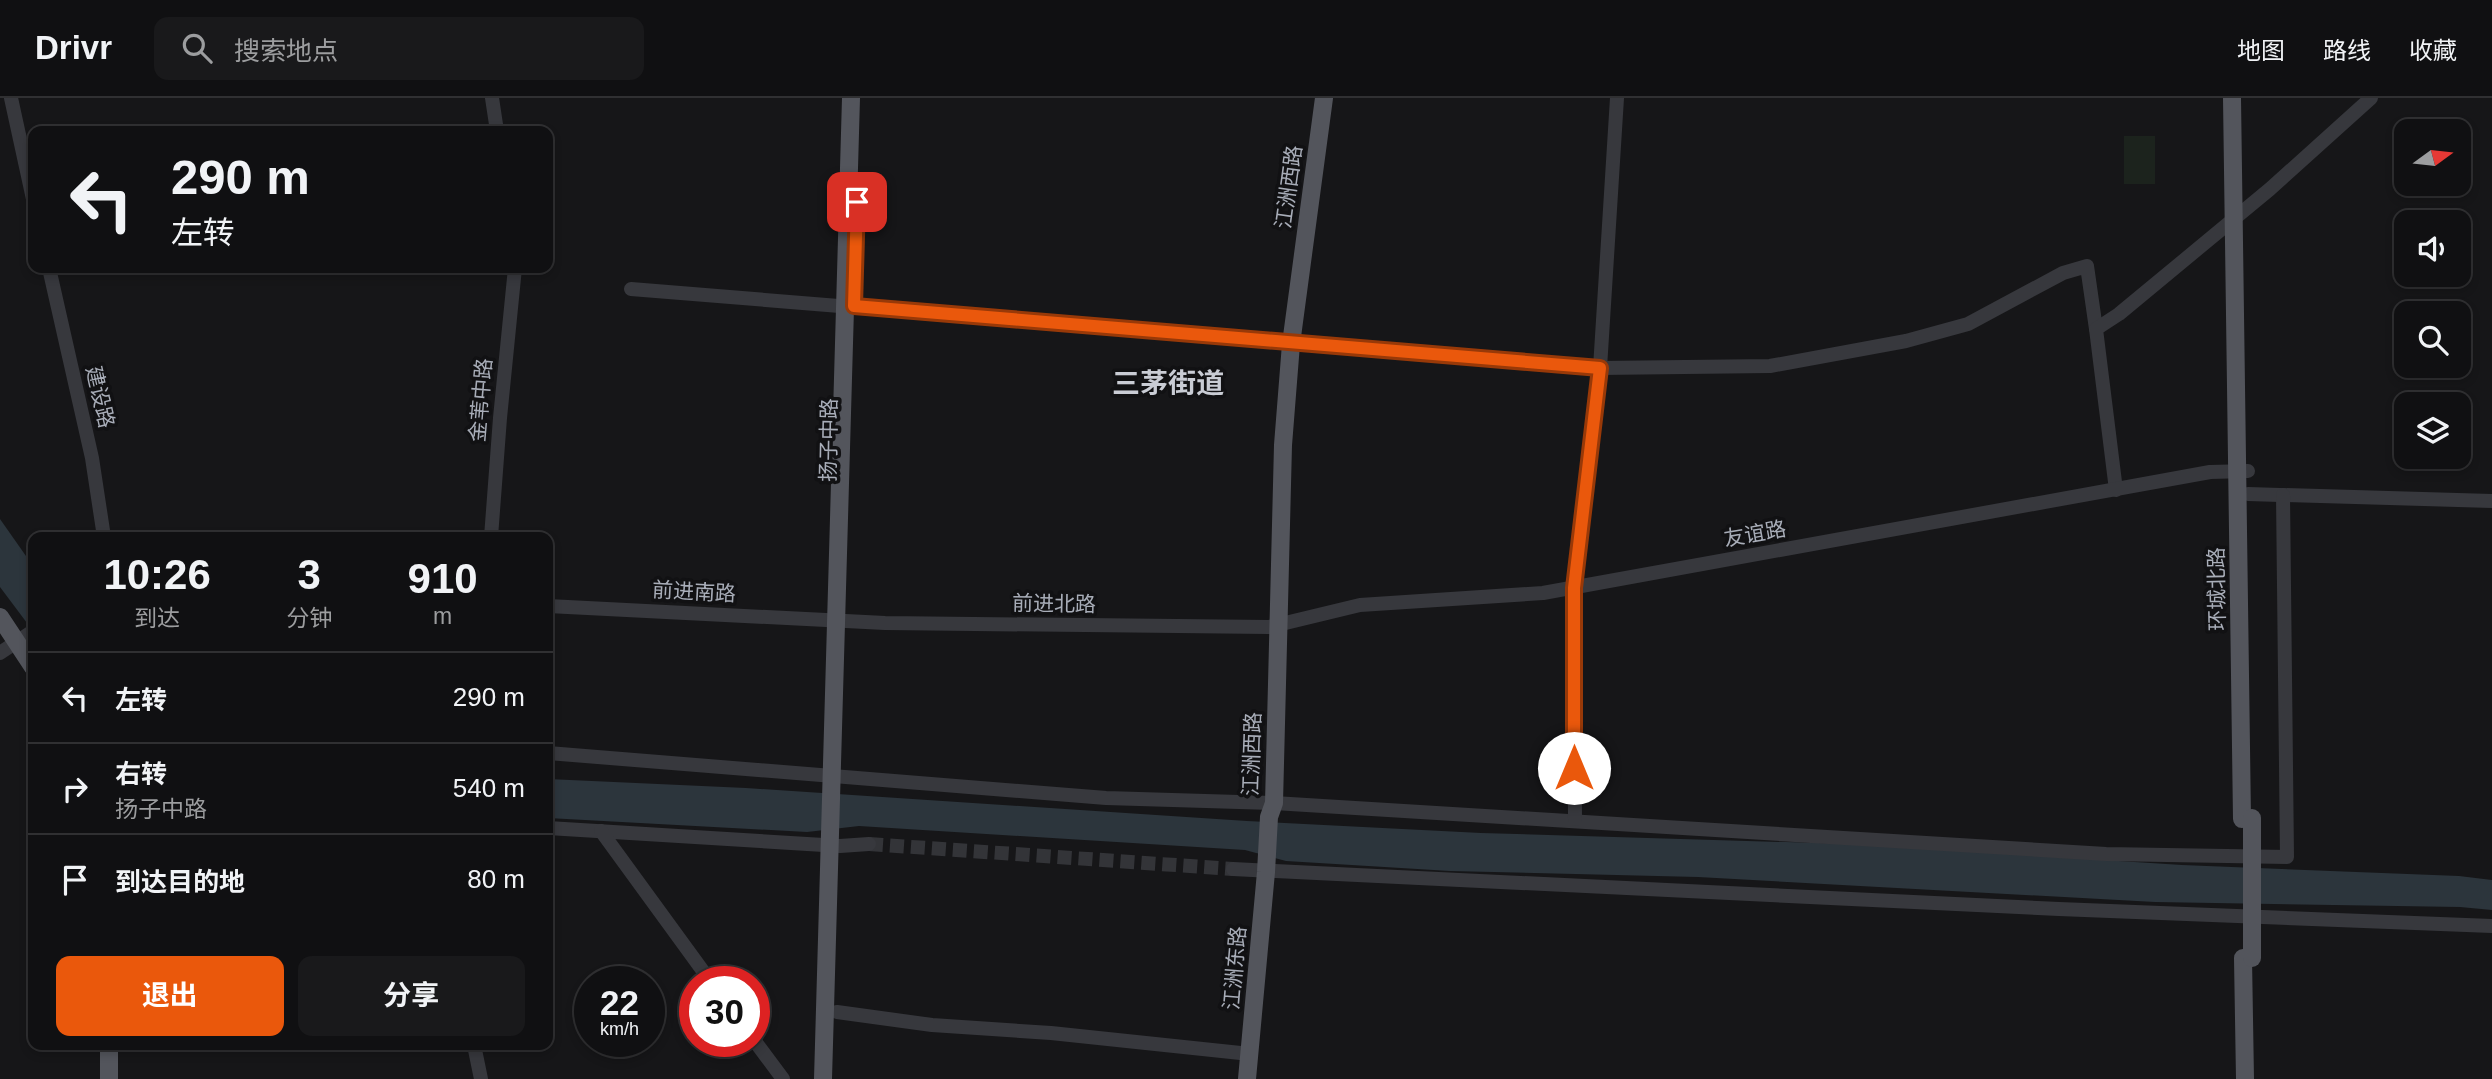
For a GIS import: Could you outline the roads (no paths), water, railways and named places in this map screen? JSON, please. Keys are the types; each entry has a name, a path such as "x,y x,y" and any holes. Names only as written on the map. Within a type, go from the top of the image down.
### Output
{"main road":[{"name":"扬子中路","path":"835,840 850,306 850,98"},
{"name":"扬子中路","path":"850,306 860,98"},
{"name":"江洲西路","path":"1267,867 1274,626 1273,444 1314,98"},
{"name":"江洲西路","path":"1286,343 1324,98"},
{"name":"环城北路","path":"2232,98 2239,214"},
{"name":"环城北路","path":"2242,98 2239,214 2248,958 2245,1079"},
{"name":"环城北路","path":"2243,470 2248,494 2247,818"},
{"path":"0,617 28,660"},
{"path":"15,640 28,669"},
{"path":"835,840 835,1079"},
{"path":"823,1079 835,840"},
{"name":"江洲东路","path":"1247,1079 1267,867"},
{"name":"环城北路","path":"2248,958 2253,1079"},
{"path":"100,1050 100,1079"},
{"path":"108,1050 109,1079"}],"street":[{"path":"11,98 28,176"},
{"path":"492,98 497,126"},
{"path":"1575,820 1574,588 1600,368 1618,98"},
{"path":"2096,329 2119,314 2270,189 2371,98"},
{"path":"631,289 1600,368 1770,366 1906,341 1968,324 2063,273 2087,266 2116,490"},
{"name":"建设路","path":"50,273 92,458 103,532"},
{"name":"金苇中路","path":"491,532 515,273"},
{"name":"友谊路","path":"1274,626 1360,605 1543,593 2210,472 2243,470"},
{"path":"2248,494 2492,501"},
{"path":"553,753 837,779 1270,808 1575,820 2106,854 2287,857 2283,495"},
{"name":"前进南路","path":"553,606 843,621"},
{"name":"前进北路","path":"843,621 1274,626"},
{"path":"553,828 835,840 869,844"},
{"path":"601,831 699,966"},
{"path":"1233,869 1267,867 2059,909 2492,926"},
{"path":"837,1012 932,1025 1051,1033 1250,1054"},
{"path":"475,1050 481,1079"},
{"path":"767,1057 783,1079"}],"tunnel":[{"path":"869,844 1233,869"}],"district":[{"name":"三茅街道","path":"1168,383"}]}
